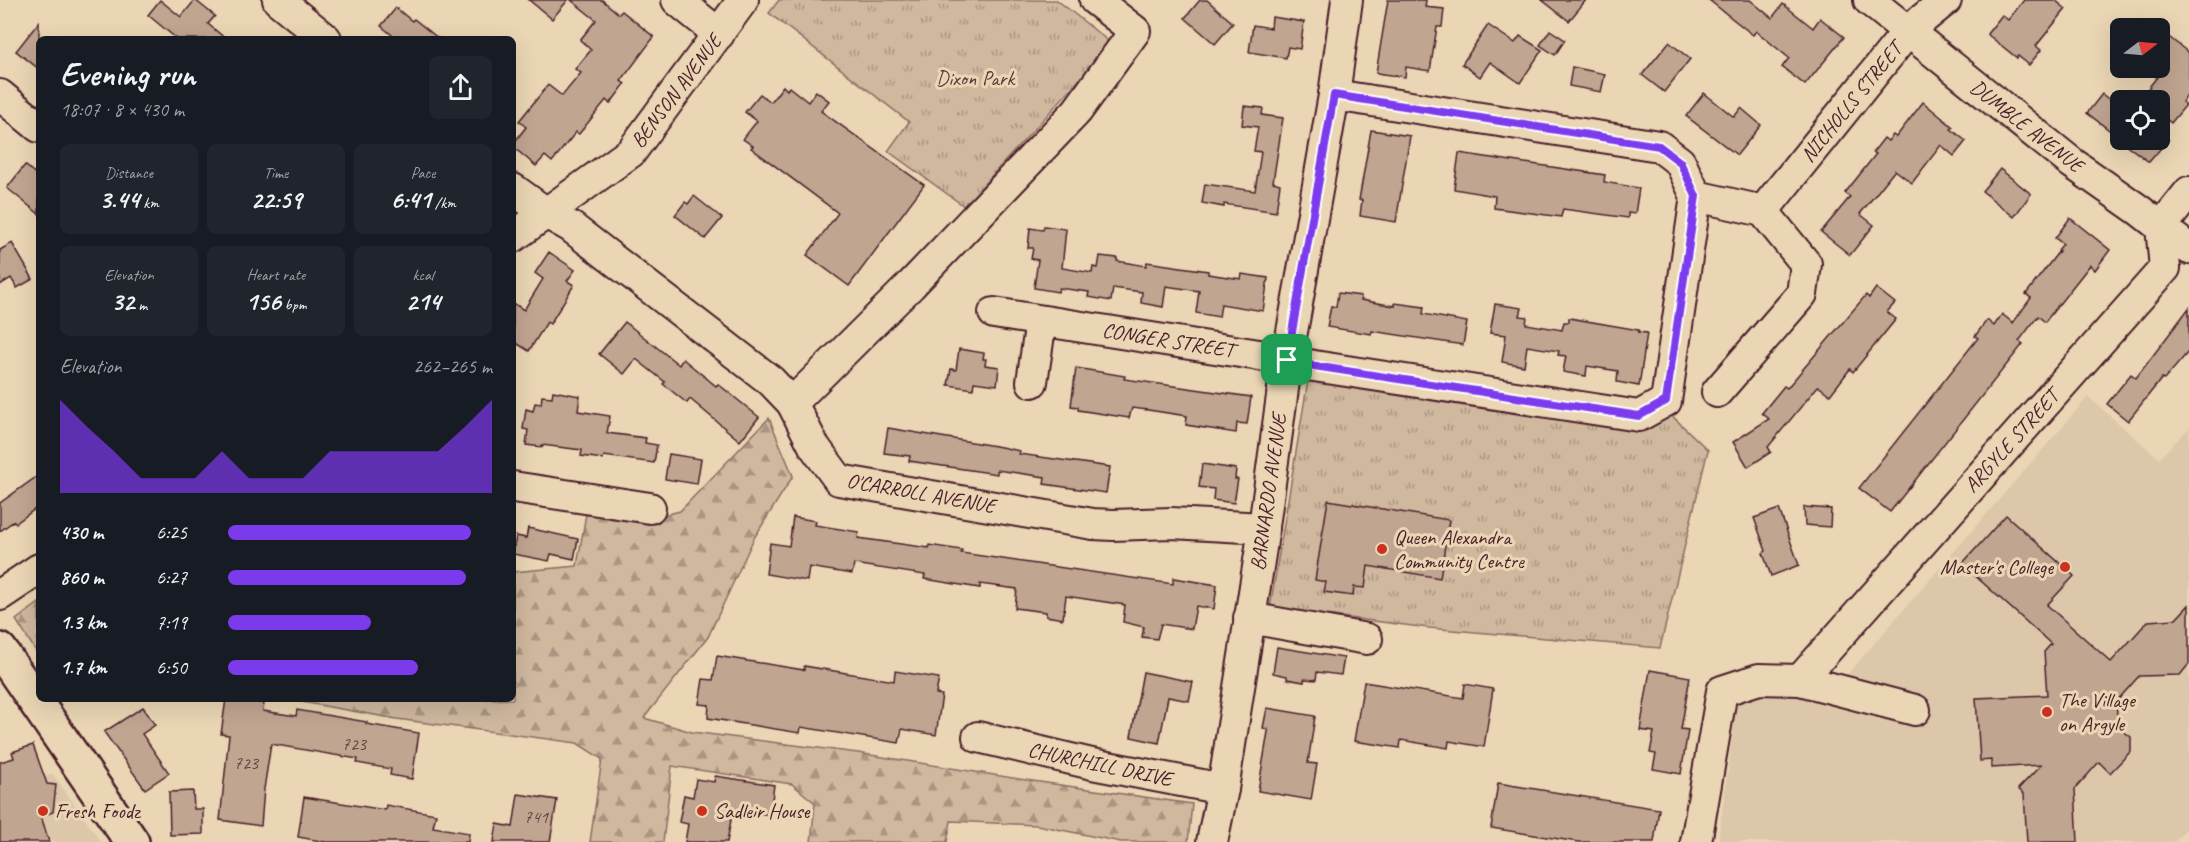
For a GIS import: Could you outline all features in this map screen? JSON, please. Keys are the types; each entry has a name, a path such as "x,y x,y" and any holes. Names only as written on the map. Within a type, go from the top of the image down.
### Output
{"main road":[{"path":"0,650 132,842"}],"street":[{"path":"278,0 322,36"},
{"path":"677,0 719,34"},
{"name":"BENSON AVENUE","path":"516,235 631,152 743,0"},
{"path":"792,403 919,277 1077,111 1135,31 1095,0"},
{"name":"BARNARDO AVENUE","path":"1212,842 1223,789 1264,528 1287,360 1334,95 1347,0"},
{"name":"DUMBLE AVENUE","path":"1869,0 2072,163 2189,249"},
{"name":"NICHOLLS STREET","path":"1763,211 1908,31 1946,0"},
{"path":"0,95 36,125"},
{"path":"1334,95 1659,146 1680,162 1696,196 1763,211 1806,264 1802,294 1717,392"},
{"name":"O'CARROLL AVENUE","path":"516,191 546,213 571,227 763,374 792,403 814,446 840,480 1093,524 1171,523 1264,528"},
{"path":"2161,227 2189,192"},
{"name":"CONGER STREET","path":"994,313 1314,366 1639,416 1666,401 1696,196"},
{"name":"ARGYLE STREET","path":"1800,680 2165,268 2161,227"},
{"path":"1032,382 1041,321"},
{"path":"516,487 650,508"},
{"path":"0,595 36,571"},
{"path":"1249,618 1367,639"},
{"path":"1696,842 1722,691 1759,679 1800,680 1915,710"},
{"name":"CHURCHILL DRIVE","path":"978,737 1092,764 1223,789"}],"shaded area":[{"name":"Master's College","path":"2088,397 2159,458 2189,428 2189,826 2174,842 1718,842 1738,697 1846,676"},
{"path":"53,774 101,842 11,842 0,792"}],"green space":[{"name":"Dixon Park","path":"779,0 1057,0 1112,44 964,206 888,151 909,122 769,13"},
{"path":"1308,380 1641,428 1670,414 1708,450 1660,648 1429,628 1270,608"},
{"path":"769,418 793,476 754,538 708,637 644,718 692,732 858,753 1192,804 1188,842 1121,842 1037,825 951,821 947,842 811,842 815,803 792,784 672,766 663,842 590,842 602,759 577,743 397,719 302,702 516,702 516,572 577,566 586,514 649,519 680,511"},
{"path":"36,605 36,651 16,620"}],"building":[{"path":"160,0 181,17 195,0 215,16 208,24 222,36 173,36 148,15"},
{"path":"529,0 568,0 552,19"},
{"path":"571,0 602,0 619,14 622,11 654,37 621,81 625,84 610,104 606,100 579,134 576,132 552,162 545,156 536,166 516,149 516,140 526,127 519,121 548,85 562,96 581,73 575,69 591,50 580,40 596,20"},
{"path":"1200,0 1207,0 1233,23 1215,44 1185,18"},
{"path":"1388,0 1426,0 1425,7 1444,9 1442,27 1437,27 1430,71 1406,67 1405,77 1376,73"},
{"path":"1542,0 1586,0 1569,21"},
{"path":"1709,0 1750,0 1772,18 1783,4 1813,28 1820,18 1844,37 1805,85 1782,67 1789,58 1756,31 1753,35"},
{"path":"2024,0 2055,0 2066,9 2036,46 2041,50 2029,65 1987,34 2002,15 2008,20"},
{"path":"396,8 435,36 393,36 381,26"},
{"path":"1272,17 1304,22 1300,49 1288,47 1286,58 1249,52 1253,25 1271,28"},
{"path":"39,22 39,36 36,36 36,67 16,51"},
{"path":"1488,25 1515,43 1520,36 1542,50 1520,83 1490,62 1480,77 1462,64"},
{"path":"1550,30 1565,40 1555,55 1540,45"},
{"path":"2170,38 2189,53 2189,92 2182,102 2186,105 2171,123 2170,90 2147,90 2156,78 2170,78"},
{"path":"1669,42 1690,59 1664,92 1642,75"},
{"path":"1572,67 1605,74 1601,92 1569,86"},
{"path":"783,86 787,90 789,87 808,102 816,91 829,101 821,111 924,185 849,286 807,255 838,213 751,148 753,146 743,139 757,121 745,112 760,94 771,102"},
{"path":"1704,93 1734,117 1741,108 1761,125 1737,155 1686,116"},
{"path":"2102,94 2110,100 2110,131 2087,113"},
{"path":"1923,102 1966,141 1954,156 1941,145 1912,183 1895,170 1860,214 1874,225 1850,255 1821,232 1850,197 1845,193 1876,154 1873,152 1884,138 1888,141 1893,135 1896,137"},
{"path":"1244,106 1263,108 1262,115 1283,118 1273,182 1280,184 1276,212 1202,203 1205,184 1255,191 1261,152 1254,151 1258,127 1242,125"},
{"path":"1371,130 1410,136 1396,222 1360,216 1362,200 1359,200"},
{"path":"2133,150 2159,150 2149,162"},
{"path":"1459,153 1605,175 1604,182 1639,188 1635,214 1628,213 1628,218 1563,209 1561,217 1494,208 1495,196 1454,189"},
{"path":"25,165 36,174 36,212 7,188"},
{"path":"2000,169 2031,194 2014,217 1982,191"},
{"path":"694,196 722,218 705,239 675,215 685,202 688,204"},
{"path":"2070,218 2110,250 2095,270 2090,265 2045,322 2038,316 2019,341 2023,344 1890,512 1859,488 1978,338 1975,336 1987,320 1994,326 2002,314 2013,323 2031,298 2026,294 2063,244 2055,238"},
{"path":"1044,226 1066,229 1062,268 1092,273 1093,267 1098,268 1100,256 1146,266 1147,262 1208,271 1208,274 1241,279 1242,274 1268,278 1263,311 1221,304 1219,317 1196,313 1199,291 1166,286 1163,307 1141,303 1142,292 1113,288 1111,301 1088,297 1089,292 1059,288 1058,292 1034,288 1038,260 1031,259 1033,248 1028,248 1030,228 1043,230"},
{"path":"12,243 33,279 17,288 11,278 0,285 0,250"},
{"path":"549,252 575,270 567,281 574,285 550,324 547,322 529,351 516,343 516,305 524,310 543,279 535,273"},
{"path":"1876,288 1895,303 1887,312 1896,319 1853,372 1850,369 1830,395 1818,386 1768,447 1771,452 1748,467 1733,442 1769,419 1762,413 1784,386 1787,388 1866,295 1869,298"},
{"path":"1338,293 1361,296 1361,300 1395,306 1395,303 1424,307 1423,314 1467,322 1463,345 1372,331 1371,334 1327,327 1331,306 1336,307"},
{"path":"1495,304 1522,308 1520,316 1527,317 1526,324 1562,330 1564,322 1569,322 1569,318 1647,333 1639,386 1617,382 1618,371 1587,366 1586,376 1563,372 1566,356 1558,355 1559,351 1527,346 1524,366 1502,362 1506,335 1490,333"},
{"path":"2189,308 2189,351 2164,380 2162,378 2128,421 2107,404 2131,374 2136,378"},
{"path":"625,322 679,365 683,359 759,417 740,441 690,399 687,403 683,400 636,359 624,374 599,354"},
{"path":"959,349 984,353 985,365 999,367 997,385 974,382 973,389 948,385 951,369 956,370"},
{"path":"1076,368 1125,376 1124,379 1251,397 1247,424 1237,423 1236,433 1186,425 1187,416 1148,410 1132,408 1129,418 1078,410 1078,407 1071,406"},
{"path":"553,391 580,396 578,411 610,416 607,433 646,438 645,443 657,445 654,463 604,456 603,459 581,456 582,450 526,445 528,430 523,429 526,409 533,411 535,403 541,404 542,396 552,397"},
{"path":"888,428 1001,447 1020,451 1019,454 1110,467 1106,493 1044,484 1045,477 997,470 997,474 909,461 910,456 884,453"},
{"path":"669,454 701,459 697,484 665,479"},
{"path":"1202,464 1236,469 1235,479 1238,479 1234,503 1213,500 1214,489 1199,487"},
{"path":"36,477 36,508 0,531 0,503"},
{"name":"Queen Alexandra Community Centre","path":"1328,500 1449,520 1440,578 1368,566 1365,588 1354,587 1353,596 1324,592 1326,582 1315,580"},
{"path":"1804,507 1831,509 1830,527 1805,525"},
{"path":"1779,509 1799,565 1771,576 1763,553 1766,551 1754,518"},
{"name":"The Village on Argyle","path":"2006,515 2074,576 2047,605 2111,662 2148,621 2176,619 2189,605 2189,664 2180,675 2139,676 2116,702 2118,727 2131,737 2131,751 2110,773 2099,762 2075,789 2078,842 2027,842 2024,794 2018,789 2041,765 1991,768 1991,760 1980,761 1976,698 2047,695 2044,652 2051,644 1962,564"},
{"path":"793,517 816,521 815,525 859,532 858,538 929,548 929,545 962,550 961,553 1173,584 1173,578 1217,585 1214,609 1196,606 1192,629 1161,624 1157,639 1142,637 1144,627 1123,622 1125,605 1066,596 1063,619 1046,616 1046,612 1015,608 1017,589 980,584 980,588 924,579 925,575 854,564 852,574 809,567 807,581 766,574 770,543 789,546"},
{"path":"528,528 578,539 574,559 551,554 549,561 516,555 516,536 526,538"},
{"path":"1277,647 1344,658 1341,675 1317,672 1316,680 1304,679 1304,682 1287,679 1287,676 1273,673"},
{"path":"717,656 804,670 804,666 894,681 895,671 939,678 936,694 942,695 936,735 902,729 899,743 801,727 800,733 708,718 709,705 699,704 703,679 713,680"},
{"path":"1650,670 1690,677 1681,729 1688,730 1681,774 1653,769 1656,754 1650,753 1654,732 1640,730"},
{"path":"1143,672 1193,682 1189,701 1168,697 1159,743 1131,737"},
{"path":"1364,682 1463,698 1465,684 1493,689 1484,747 1449,741 1448,748 1401,740 1400,748 1354,741"},
{"path":"226,702 264,703 263,711 296,716 297,710 419,733 412,779 390,775 391,769 357,763 358,759 271,744 261,826 220,820 229,735 221,734"},
{"path":"143,707 155,725 142,734 169,773 145,789 104,732"},
{"path":"1267,708 1315,716 1308,763 1317,764 1311,800 1258,791 1268,732 1268,729 1263,728"},
{"path":"33,745 47,784 56,785 53,812 41,816 49,842 0,842 0,762 14,758 12,752"},
{"name":"Sadleir House","path":"715,776 774,785 770,815 733,809 727,842 685,842 688,824 679,822 684,795 693,797 696,779 714,782"},
{"path":"1498,783 1659,809 1654,842 1578,842 1491,828"},
{"path":"193,791 194,809 203,809 203,834 170,835 169,792"},
{"path":"518,794 557,800 550,842 494,842 497,824 513,827"},
{"path":"304,797 385,810 386,805 436,814 433,827 469,833 468,842 326,842 298,837"}],"place":[{"name":"Queen Alexandra Community Centre","path":"1382,549"},
{"name":"Master's College","path":"2065,567"},
{"name":"The Village on Argyle","path":"2047,712"},
{"name":"Fresh Foodz","path":"43,811"},
{"name":"Sadleir House","path":"702,811"}],"route":[{"path":"1334,95 1659,146 1680,162 1696,196 1666,401 1639,416 1287,360 1334,95"}]}
